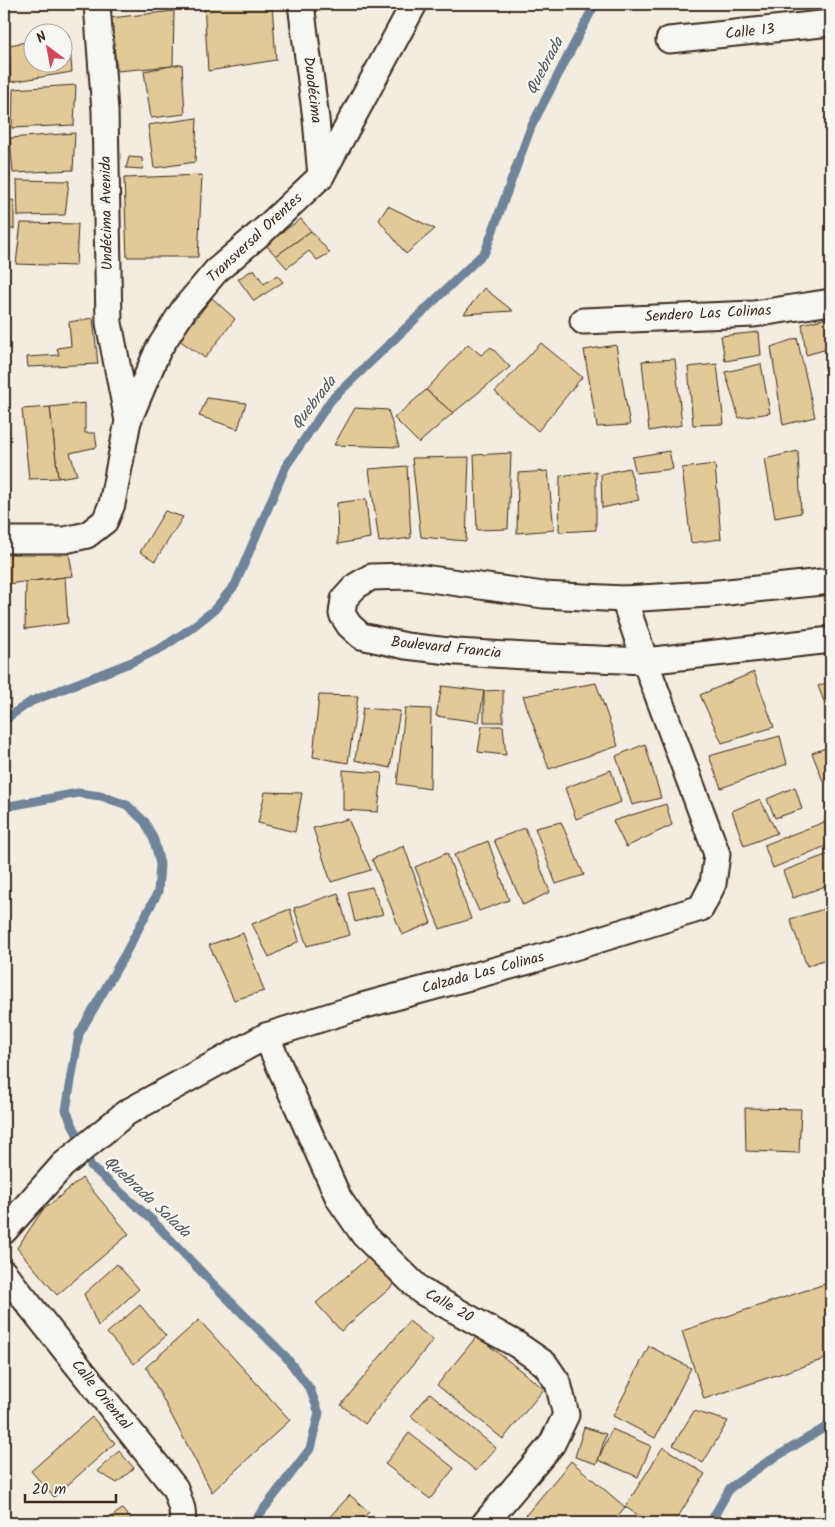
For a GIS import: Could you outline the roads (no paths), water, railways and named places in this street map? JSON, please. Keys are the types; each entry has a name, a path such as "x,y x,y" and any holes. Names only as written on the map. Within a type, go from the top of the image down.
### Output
{"street":[{"name":"Undécima Avenida","path":"97,4 106,111 109,324 128,421"},
{"name":"Duodécima","path":"301,4 316,119 321,176"},
{"name":"Transversal Orentes","path":"4,540 65,540 87,535 105,521 112,504 128,421 158,350 184,309 216,271 265,229 321,176 414,4"},
{"name":"Calle 13","path":"669,40 831,23"},
{"name":"Sendero Las Colinas","path":"584,321 754,314 831,302"},
{"name":"Boulevard Francia","path":"831,581 709,594 624,598 543,595 409,576 371,577 356,586 344,599 342,614 349,624 362,636 406,646 486,654 645,661 831,640"},
{"name":"Calzada Las Colinas","path":"4,1231 63,1165 126,1113 266,1036 362,1006 530,961 701,908 713,884 717,854 645,661 624,598"},
{"name":"Calle 20","path":"266,1036 339,1199 364,1234 421,1291 516,1344 545,1364 558,1383 566,1415 552,1444 485,1523"},
{"name":"Calle Oriental","path":"4,1273 175,1488 182,1509 183,1523"}],"waterway":[{"name":"Quebrada","path":"4,722 32,701 132,662 163,647 214,610 235,585 286,466 331,400 485,252 531,127 595,4"},
{"name":"Quebrada Salada","path":"4,807 78,793 101,796 127,805 145,822 154,840 160,864 158,892 79,1034 66,1110 91,1166 151,1219 286,1357 310,1389 319,1413 310,1449 253,1523"},
{"name":"Quebrada Salada","path":"710,1523 730,1488 764,1464 831,1424"}]}
